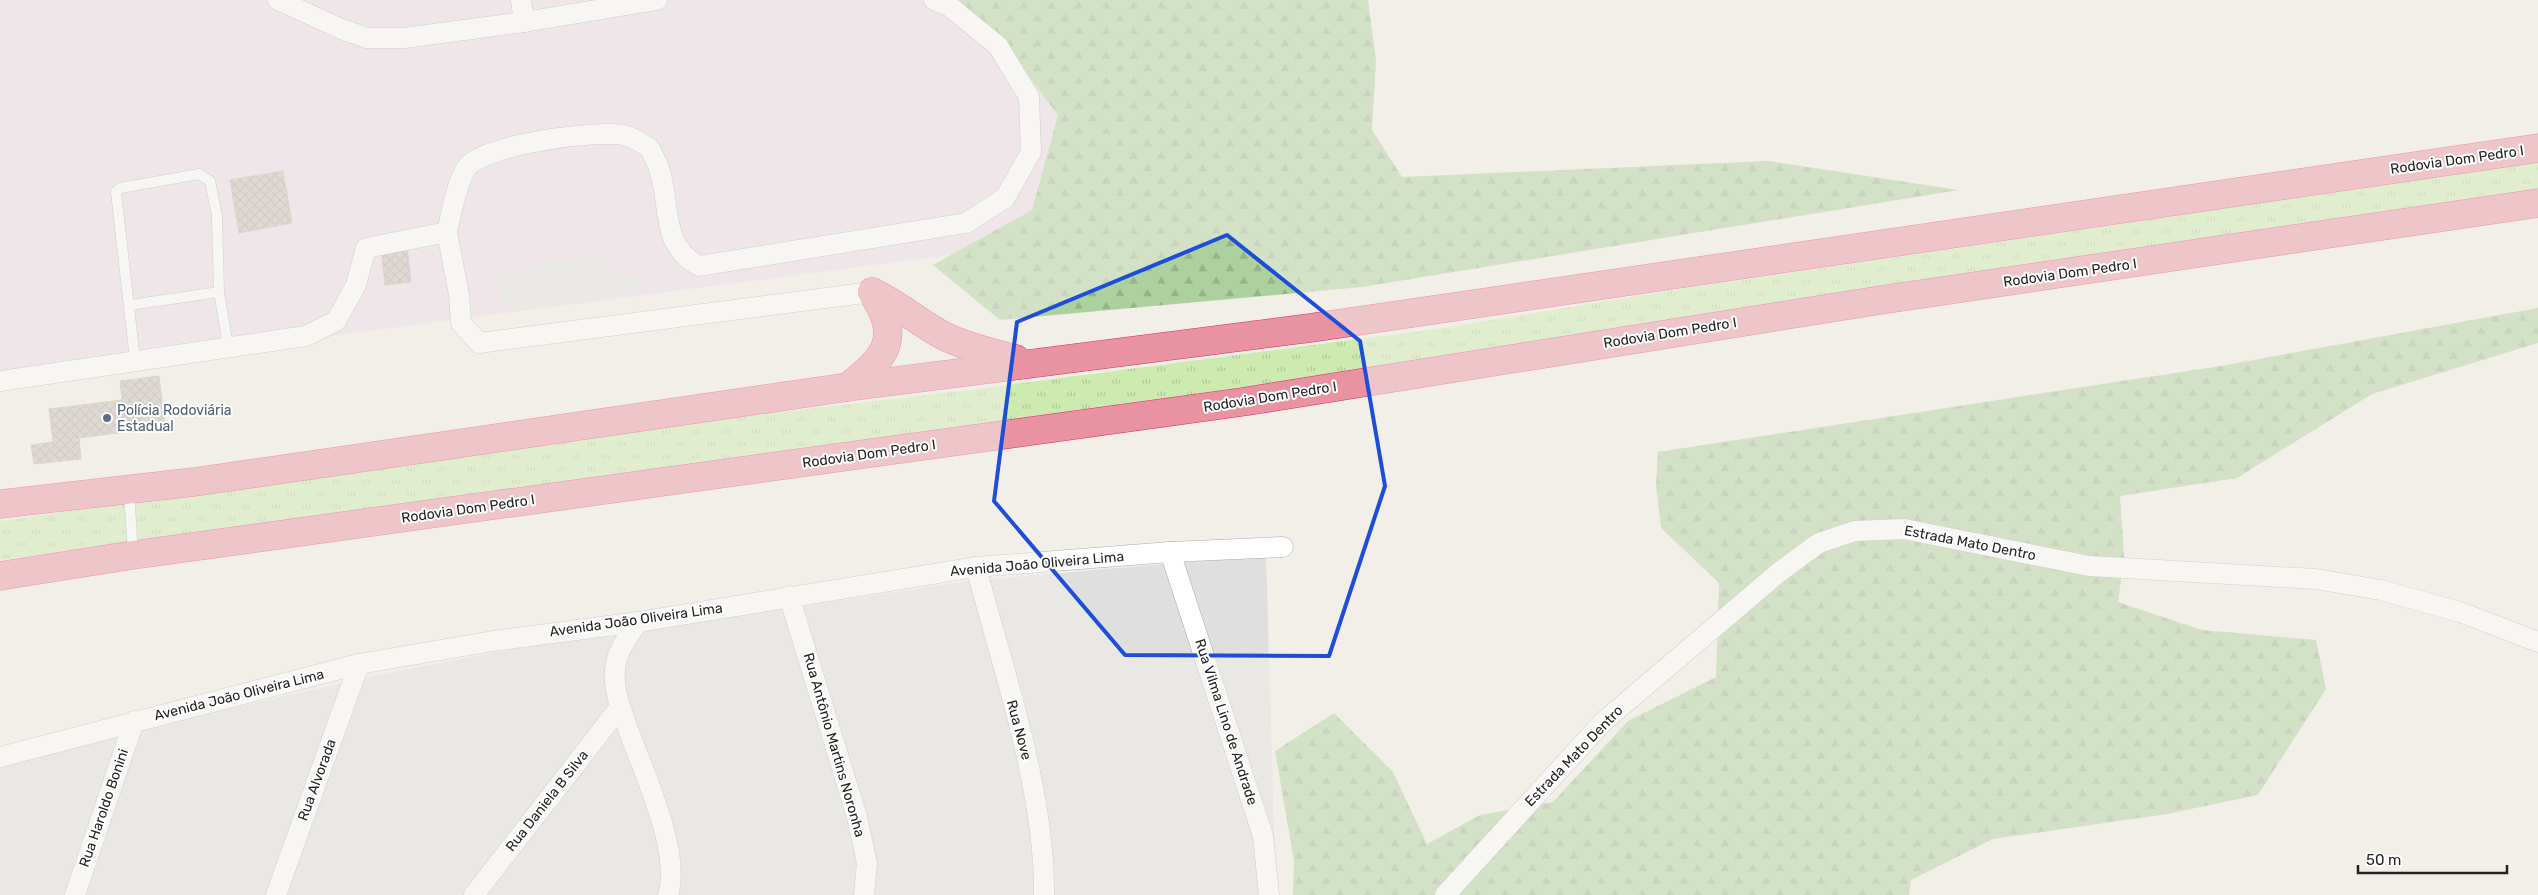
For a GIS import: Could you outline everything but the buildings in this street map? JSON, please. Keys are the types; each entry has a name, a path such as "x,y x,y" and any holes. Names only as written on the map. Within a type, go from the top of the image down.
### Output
{"highway":[{"name":"Rodovia Dom Pedro I","path":"0,504 128,490 848,387 1320,326 2538,148"},
{"name":"Rodovia Dom Pedro I","path":"0,576 133,555 1203,408 1881,300 2538,203"},
{"path":"872,292 891,300 945,336 983,351 1030,363"},
{"path":"848,387 878,362 887,344 886,321 872,292"}],"street":[{"path":"278,0 339,28 367,38 404,38 524,22 657,0"},
{"path":"521,0 524,22"},
{"path":"872,292 479,343 461,323 447,232 460,183 468,165 488,153 581,134 603,133 626,136 650,148 663,178 669,227 678,250 686,259 700,266 966,223 1005,198 1031,152 1029,97 998,46 949,6 934,0"},
{"path":"0,381 306,336 336,321 356,285 366,248 447,232"},
{"name":"Estrada Mato Dentro","path":"1445,895 1603,722 1778,573 1818,543 1856,531 1904,529 2089,566 2316,579 2381,590 2460,612 2538,642"},
{"name":"Avenida João Oliveira Lima","path":"0,757 359,664 493,641 638,622 790,596 976,568 1170,552 1283,547"},
{"name":"Rua Vilma Lino de Andrade","path":"1170,552 1262,836 1269,895"},
{"name":"Rua Nove","path":"976,568 1029,769 1041,841 1044,895"},
{"name":"Rua Antônio Martins Noronha","path":"790,596 857,817 867,863 864,895"},
{"path":"638,622 623,643 615,670 620,707 668,839 671,886 668,895"},
{"name":"Rua Alvorada","path":"276,895 359,664"},
{"name":"Rua Daniela B Silva","path":"474,895 620,707"},
{"name":"Rua Haroldo Bonini","path":"75,895 134,721"}],"lane":[{"path":"135,360 116,192 120,188 199,174 210,181 217,216 219,292 228,346"},
{"path":"130,306 219,292"},
{"path":"128,490 133,555"}],"highlighted area":[{"path":"1227,235 1360,341 1385,486 1329,656 1125,655 994,501 1017,322"}],"shaded area":[{"path":"0,0 965,0 1033,62 1058,115 1032,210 951,255 345,334 0,389"},
{"path":"600,255 644,289 515,311 487,276"},
{"path":"1266,555 1275,863 1270,895 0,895 0,766 130,731 383,674 513,649 970,581"}],"green space":[{"path":"944,0 1368,0 1376,61 1372,130 1402,177 1768,161 1959,190 1362,287 1000,320 933,265 1032,210 1058,115 1003,42"},
{"path":"2538,162 2538,192 1229,393 0,560 0,521 670,425 968,390 1443,328 1662,292"},
{"path":"2538,308 2538,343 2372,394 2237,478 2120,496 2124,556 2118,602 2202,630 2316,640 2326,689 2258,795 2167,814 1993,839 1911,880 1909,895 1293,895 1294,861 1275,751 1334,713 1393,772 1427,844 1480,815 1553,802 1628,721 1716,677 1719,583 1661,528 1656,485 1658,452 2221,366"}],"place":[{"name":"Polícia Rodoviária Estadual","path":"107,418"}]}
